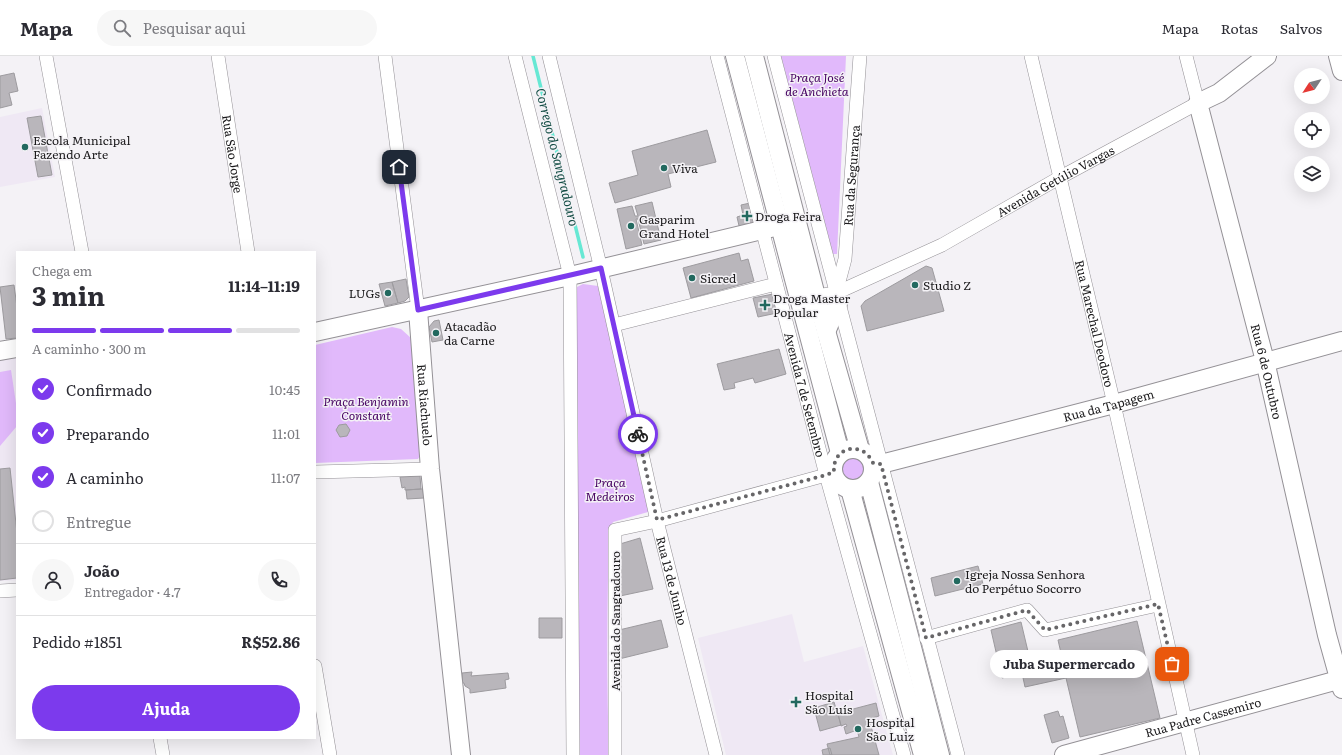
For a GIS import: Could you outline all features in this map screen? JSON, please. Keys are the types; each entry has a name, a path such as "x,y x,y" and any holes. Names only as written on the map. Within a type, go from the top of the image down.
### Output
{"main road":[{"name":"Avenida 7 de Setembro","path":"735,56 771,228 797,290 840,453"},
{"path":"754,56 816,296 860,450"},
{"name":"Avenida Getúlio Vargas","path":"1198,103 1219,92 1267,56"},
{"path":"1338,56 1342,71"},
{"name":"Rua 6 de Outubro","path":"1198,103 1265,361 1327,635 1341,683"},
{"path":"316,332 570,276 771,228"},
{"path":"797,290 806,296 816,296"},
{"path":"826,332 837,298"},
{"name":"Rua Riachuelo","path":"418,310 430,469 461,755"},
{"name":"Rua da Tapagem","path":"877,464 1114,404 1342,340"},
{"path":"0,351 16,348"},
{"path":"846,450 860,450 866,453 877,464 869,482 857,489 850,489 839,483 830,473 834,462 840,453 846,450"},
{"path":"869,482 940,755"},
{"path":"850,489 923,755"},
{"name":"Rua Padre Cassemiro","path":"1064,755 1341,683"}],"street":[{"path":"46,56 82,251"},
{"name":"Rua São Jorge","path":"218,56 248,251"},
{"name":"Rua Riachuelo","path":"385,56 418,310"},
{"path":"515,56 570,276 573,755"},
{"name":"Rua 13 de Junho","path":"549,56 601,268 657,520 716,755"},
{"name":"Avenida 7 de Setembro","path":"717,56 771,228 776,284 830,473 904,755"},
{"path":"774,56 837,298 877,464 958,755"},
{"name":"Rua da Segurança","path":"837,298 845,259 860,56"},
{"name":"Rua Marechal Deodoro","path":"1031,56 1114,404 1193,755"},
{"name":"Rua 6 de Outubro","path":"1186,56 1198,103"},
{"name":"Avenida Getúlio Vargas","path":"816,296 837,298 942,245 1059,178 1198,103"},
{"path":"614,325 776,284"},
{"path":"316,472 430,469"},
{"path":"657,520 830,473"},
{"name":"Avenida do Sangradouro","path":"615,755 615,530 657,520"},
{"path":"0,591 16,590"},
{"path":"926,638 1027,610 1045,630 1158,604"},
{"path":"316,672 330,755"},
{"path":"160,739 163,755"}],"shaded area":[{"name":"Escola Municipal Fazendo Arte","path":"42,108 55,177 0,187 0,117"},
{"path":"16,355 16,580 0,581 0,357"},
{"name":"Hospital São Luís","path":"792,614 804,662 863,646 893,755 726,755 698,638"}],"green space":[{"name":"Praça José de Anchieta","path":"781,56 846,56 837,254 833,254"},
{"name":"Praça Medeiros","path":"583,284 598,286 648,509 648,512 613,522 609,534 607,643 609,755 577,755 575,288"},
{"name":"Praça Benjamin Constant","path":"392,327 401,329 411,338 423,451 418,459 316,463 316,345"},
{"path":"11,370 16,403 16,427 0,446 0,372"},
{"path":"853,455 862,459 866,468 862,477 853,481 844,477 840,468 844,459"}],"building":[{"path":"14,73 18,91 9,93 12,105 0,108 0,76"},
{"path":"41,116 52,175 38,177 27,118"},
{"name":"Viva","path":"707,130 716,162 668,174 671,187 615,203 609,183 638,175 632,151"},
{"path":"652,202 661,240 644,244 638,219 636,219 642,245 626,249 617,209 632,206 635,216 638,216 635,206"},
{"name":"Droga Feira","path":"750,203 754,220 753,224 740,230 737,217 743,215 741,205"},
{"path":"739,253 741,261 748,259 754,281 691,298 683,268"},
{"name":"Studio Z","path":"926,266 932,268 944,311 867,331 861,306 865,301"},
{"path":"406,279 409,297 405,301 398,303 392,282"},
{"name":"LUGs","path":"392,282 398,303 385,306 379,284"},
{"path":"14,285 16,300 16,338 6,339 0,287"},
{"name":"Droga Master Popular","path":"773,294 777,313 758,317 753,298"},
{"name":"Atacadão da Carne","path":"439,320 443,340 432,342 429,327 434,321"},
{"path":"779,349 786,374 755,383 753,378 734,383 735,388 724,390 717,364"},
{"path":"346,424 350,430 347,436 340,437 336,430 339,425"},
{"path":"10,468 16,524 16,578 0,580 0,469"},
{"path":"420,476 421,489 405,490 405,487 402,488 400,477"},
{"path":"423,489 424,498 407,499 406,490"},
{"path":"640,538 653,589 620,596 620,544"},
{"name":"Igreja Nossa Senhora do Perpétuo Socorro","path":"978,566 983,584 935,596 931,578"},
{"path":"539,618 562,618 562,638 539,638"},
{"path":"661,620 668,647 619,659 619,630"},
{"path":"1137,621 1160,718 1080,737 1066,678 1025,687 1022,673 1002,678 991,630 1021,622 1030,660 1061,653 1058,640"},
{"path":"472,672 471,676 508,673 509,679 505,680 506,688 470,693 470,689 462,683 462,673"},
{"path":"834,702 841,725 820,731 814,708"},
{"name":"Hospital São Luiz","path":"876,703 879,716 869,719 879,755 830,755 827,744 859,737 857,730 846,734 844,727 847,726 846,724 841,726 838,713"},
{"path":"1058,711 1060,717 1063,716 1069,738 1052,743 1044,715"},
{"path":"830,748 832,755 823,755 822,750"}],"waterway":[{"name":"Corrego do Sangradouro","path":"533,56 583,257"}],"way so far":[{"path":"638,434 657,520 826,475 834,472 834,462 840,453 846,450 853,448 866,453 873,463 881,464 926,638 1027,610 1045,630 1158,604 1172,664"}],"place":[{"name":"Escola Municipal Fazendo Arte","path":"25,147"},
{"name":"Viva","path":"664,168"},
{"name":"Droga Feira","path":"747,216"},
{"name":"Gasparim Grand Hotel","path":"631,226"},
{"name":"Sicred","path":"692,278"},
{"name":"Studio Z","path":"915,285"},
{"name":"LUGs","path":"388,293"},
{"name":"Droga Master Popular","path":"765,305"},
{"name":"Atacadão da Carne","path":"436,333"},
{"name":"Igreja Nossa Senhora do Perpétuo Socorro","path":"957,581"},
{"name":"Juba Supermercado","path":"1172,664"},
{"name":"Hospital São Luís","path":"796,702"},
{"name":"Hospital São Luiz","path":"858,729"}],"route":[{"path":"399,167 418,310 601,268 638,434"}]}
